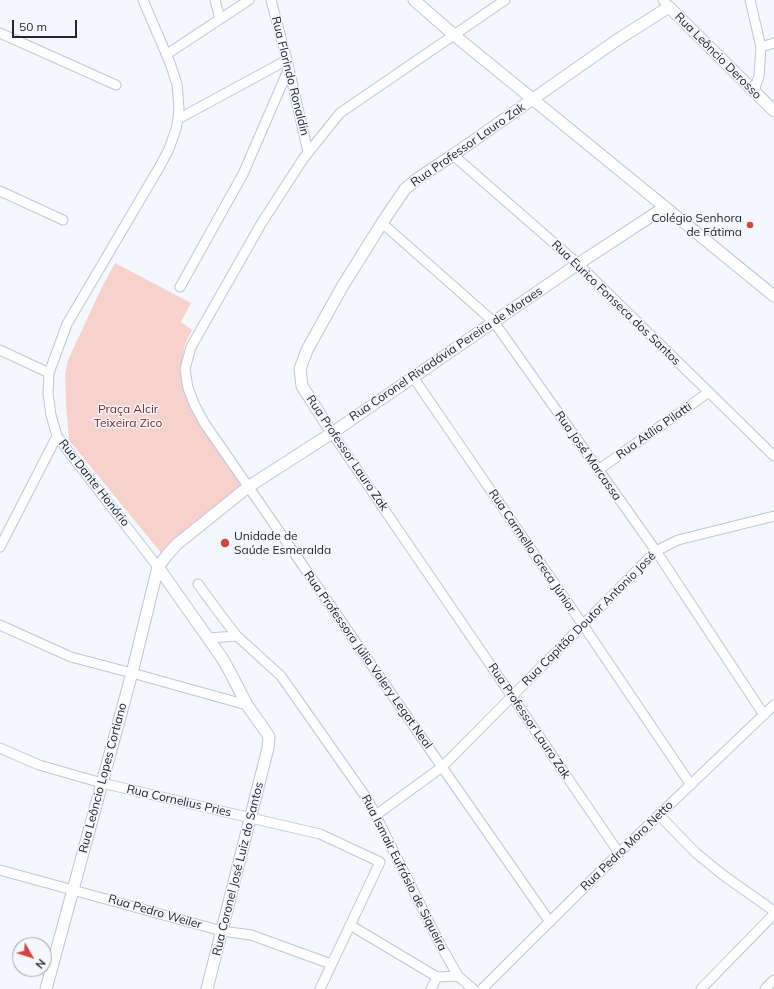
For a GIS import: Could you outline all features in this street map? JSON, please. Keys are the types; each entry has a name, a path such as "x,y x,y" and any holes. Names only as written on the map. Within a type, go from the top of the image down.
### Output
{"street":[{"name":"Rua Dante Honório","path":"143,0 167,54 177,84 179,108 178,119 169,148 160,166 67,324 49,373 48,394 51,415 57,436 211,637 247,705 266,732 269,738 268,748"},
{"path":"215,0 220,19"},
{"path":"167,54 249,0"},
{"name":"Rua Florindo Ronaldin","path":"270,0 288,64 308,152"},
{"path":"414,0 533,100 774,296"},
{"name":"Rua Professora Júlia Valery Legat Neal","path":"505,0 340,113 303,159 261,224 190,347 185,369 188,388 195,406 205,424 550,922"},
{"path":"750,0 761,47 759,76 754,91"},
{"name":"Rua Leôncio Derosso","path":"666,3 774,111"},
{"name":"Rua Professor Lauro Zak","path":"619,853 332,433 302,386 300,369 316,331 342,286 405,189 417,179 533,100 666,3"},
{"path":"0,33 116,85"},
{"path":"761,47 774,43"},
{"path":"178,119 288,64"},
{"path":"180,287 244,174 288,64"},
{"name":"Rua Eurico Fonseca dos Santos","path":"452,155 578,264 774,456"},
{"path":"0,191 63,220"},
{"name":"Rua Coronel Rivadávia Pereira de Moraes","path":"158,567 177,544 248,487 332,433 578,264 665,207"},
{"name":"Rua José Marcassa","path":"382,223 494,322 656,552 764,715"},
{"path":"0,350 49,373"},
{"name":"Rua Carmello Greca Júnior","path":"413,377 691,785"},
{"name":"Rua Atílio Pilatti","path":"598,470 709,392"},
{"path":"0,547 57,436"},
{"name":"Rua Capitão Doutor Antonio José","path":"376,816 442,767 656,552 678,540 774,516"},
{"name":"Rua Leôncio Lopes Cortiano","path":"46,989 132,673 158,567"},
{"name":"Rua Ismair Eufrásio de Siqueira","path":"198,584 237,636 281,676 368,800 441,946 458,976 473,989"},
{"path":"0,625 70,657 247,705"},
{"path":"211,637 237,636"},
{"name":"Rua Pedro Moro Netto","path":"482,989 619,853 774,705"},
{"name":"Rua Cornelius Pries","path":"0,748 39,765 102,783 320,834 380,862 350,925"},
{"name":"Rua Coronel José Luiz do Santos","path":"207,989 268,748"},
{"path":"659,815 696,853 774,911"},
{"name":"Rua Pedro Weiler","path":"0,870 222,931 251,935 331,964"},
{"path":"700,989 774,914"},
{"path":"320,989 350,925 436,977 458,976"},
{"path":"431,989 436,977"},
{"path":"765,989 774,980"}],"green space":[{"name":"Praça Alcir Teixeira Zico","path":"115,263 191,303 181,322 192,330 185,344 181,368 183,387 190,407 243,485 162,554 69,440 65,375 68,360 101,289"}],"place":[{"name":"Colégio Senhora de Fátima","path":"750,225"},
{"name":"Unidade de Saúde Esmeralda","path":"225,543"}]}
